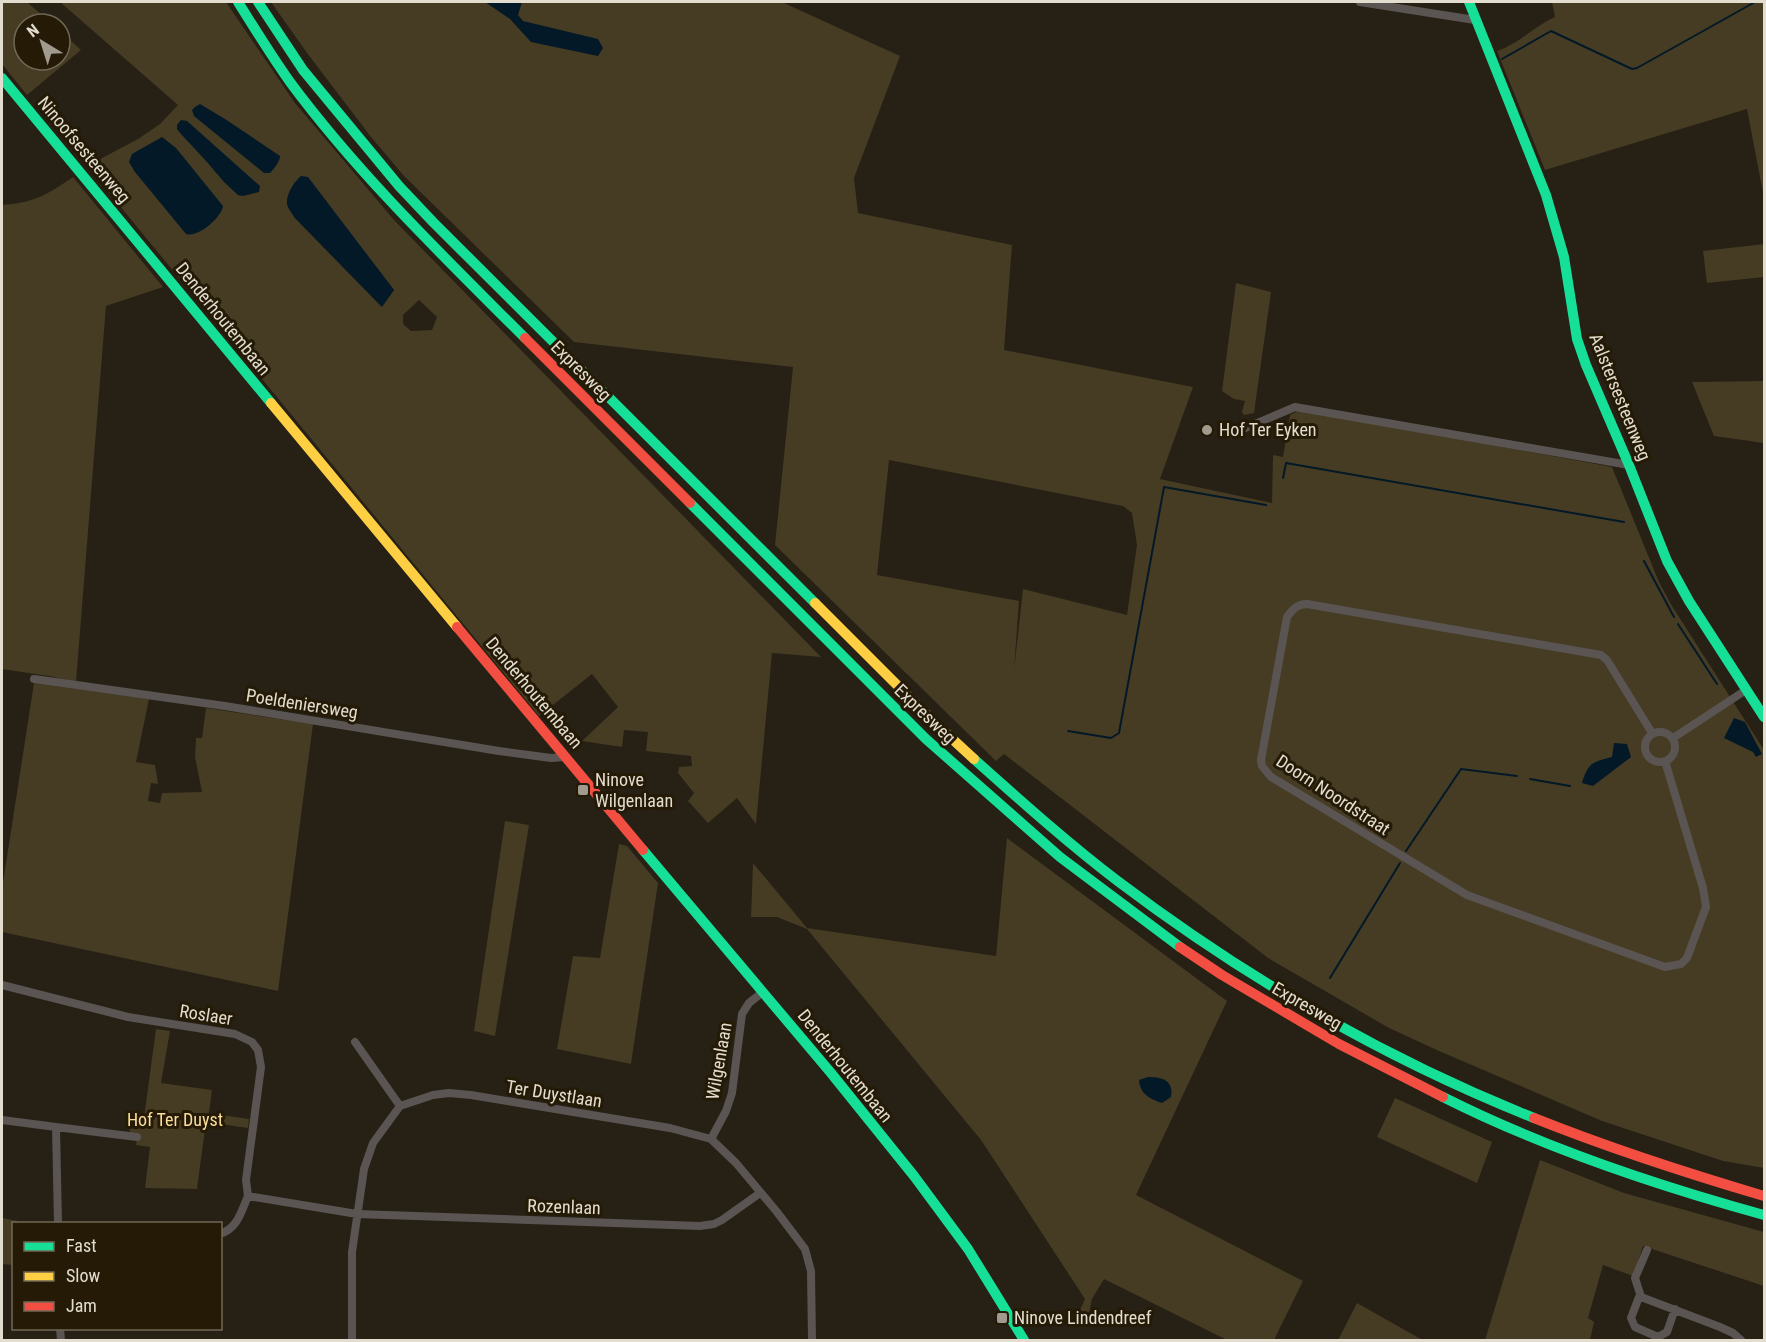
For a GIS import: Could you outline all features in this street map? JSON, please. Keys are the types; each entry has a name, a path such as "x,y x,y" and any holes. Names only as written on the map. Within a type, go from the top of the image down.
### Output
{"main road":[{"name":"Expresweg","path":"238,2 290,81 319,119 360,168 421,234 926,739 1060,857 1168,939 1222,975 1391,1071 1469,1110 1589,1160 1709,1200 1764,1215"},
{"name":"Expresweg","path":"258,2 309,78 399,186 433,222 936,724 998,782 1121,883 1231,960 1379,1047 1478,1095 1586,1140 1654,1164 1764,1196"},
{"name":"Aalstersesteenweg","path":"1469,2 1546,195 1564,257 1577,339 1586,365 1667,561 1689,601 1764,717"},
{"name":"Ninoofsesteenweg","path":"2,78 141,244"},
{"name":"Denderhoutembaan","path":"141,244 565,757 838,1081 968,1249 1023,1341"}],"street":[{"path":"1360,2 1475,20"},
{"path":"1229,435 1295,406 1629,465"},
{"name":"Doorn Noordstraat","path":"1652,733 1607,660 1601,655 1300,604 1287,617 1261,760 1262,766 1271,777 1467,896 1665,967 1680,964 1687,958 1706,907 1703,888 1665,761"},
{"name":"Poeldeniersweg","path":"34,679 225,706 499,751 551,758 565,757"},
{"path":"1673,738 1746,690"},
{"path":"1663,732 1673,738 1674,753 1665,761 1652,760 1645,751 1646,741 1652,733 1663,732"},
{"name":"Roslaer","path":"2,985 128,1017 235,1034 252,1041 258,1050 261,1067 246,1180 248,1196 238,1220 229,1231 222,1233"},
{"name":"Wilgenlaan","path":"711,1140 726,1111 732,1093 742,1014 749,1003 762,992"},
{"path":"352,1341 352,1252 364,1168 372,1143 400,1106 355,1042"},
{"name":"Ter Duystlaan","path":"400,1106 433,1095 449,1093 471,1095 670,1128 711,1140 736,1163 799,1239 809,1260 812,1283 812,1341"},
{"path":"2,1120 137,1137"},
{"path":"56,1127 58,1222"},
{"name":"Rozenlaan","path":"357,1214 700,1226 722,1220 760,1193"},
{"path":"248,1196 357,1214"},
{"path":"1641,1297 1635,1278 1647,1250"},
{"path":"1641,1297 1639,1297 1631,1318 1635,1327 1658,1337 1666,1332 1674,1309"},
{"path":"1641,1297 1674,1309 1741,1341"}],"green space":[{"path":"2,2 27,2 38,12 12,12 12,72 55,72 27,95 2,64"},
{"path":"60,2 226,2 295,103 394,220 821,657 772,653 756,824 737,798 708,823 688,801 694,793 678,773 679,767 692,766 691,756 646,751 648,732 624,730 622,747 582,741 618,707 592,674 539,716 87,166 138,139 160,124 178,105","holes":["295,182 377,268 394,290 381,306 295,218 288,204","419,300 437,317 432,330 411,331 403,324 403,315"]},
{"path":"271,2 784,3 900,56 854,178 858,213 1012,245 1004,350 1193,387 1160,479 1272,503 1273,455 1283,457 1290,415 1298,411 1612,467 1659,582 1764,750 1764,1168 1723,1161 1602,1121 1389,1028 1268,958 1004,754 996,761 775,545 793,367 574,342 404,176 307,53","holes":["889,460 1123,506 1132,513 1137,545 1127,615 1023,589 1014,670 1019,601 877,575"]},
{"path":"1552,2 1764,2 1764,198 1747,109 1545,170 1497,51 1555,17"},
{"path":"72,42 81,50 72,58"},
{"path":"73,177 163,287 106,306 76,682 2,669 2,205 39,197"},
{"path":"1764,244 1764,277 1707,283 1703,251"},
{"path":"1236,283 1271,292 1254,413 1244,415 1242,412 1245,401 1234,399 1222,391"},
{"path":"1764,381 1764,443 1714,436 1692,382"},
{"path":"34,683 149,699 136,762 155,765 158,784 151,783 148,801 160,803 162,793 202,792 195,757 196,738 202,738 206,708 313,724 278,991 2,932 2,889"},
{"path":"505,821 529,825 495,1036 474,1031"},
{"path":"1007,838 1227,1001 1136,1195 1303,1281 1274,1340 1227,1340 1104,1279 1092,1299 1089,1313 1079,1312 1085,1299 981,1140 807,929 777,917 751,917 753,863 807,928 996,956"},
{"path":"619,844 627,846 658,883 631,1064 557,1049 573,956 600,958"},
{"name":"Hof Ter Duyst","path":"156,1029 170,1031 161,1083 212,1090 209,1113 249,1119 248,1128 206,1122 197,1189 145,1188 150,1147 136,1145 138,1135 130,1132 128,1124 143,1125"},
{"path":"1395,1098 1492,1142 1477,1183 1377,1137"},
{"path":"1540,1160 1624,1193 1764,1232 1764,1286 1643,1246 1633,1276 1603,1265 1588,1318 1594,1322 1590,1340 1485,1340"},
{"path":"2,1218 18,1222 12,1222 12,1265 2,1264"},
{"path":"1357,1303 1419,1338 1424,1340 1338,1340"}],"water":[{"path":"485,2 522,2 518,15 523,21 598,39 603,48 598,56 531,42 510,19"},
{"path":"200,104 280,156 278,163 270,173 264,173 194,116 192,110"},
{"path":"181,120 187,121 260,186 259,192 238,195 177,129"},
{"path":"162,137 176,148 223,206 214,221 197,233 186,234 129,162 132,154"},
{"path":"301,176 308,177 394,290 382,307 295,218 289,209 287,200 289,192"},
{"path":"1734,718 1745,722 1762,754 1756,757 1753,752 1724,738"},
{"path":"1614,743 1627,744 1631,757 1593,786 1582,783 1586,771 1592,764 1612,757"},
{"path":"1148,1077 1169,1083 1171,1097 1162,1103 1146,1095 1141,1089 1139,1080"}],"waterway":[{"path":"1502,59 1551,31 1632,69 1637,68 1755,2"},
{"path":"1283,478 1286,463 1624,522"},
{"path":"1068,731 1111,738 1119,733 1164,487 1266,505"},
{"path":"1644,561 1674,617"},
{"path":"1678,624 1717,684"},
{"path":"1406,851 1461,769 1517,776"},
{"path":"1530,779 1570,786"},
{"path":"1330,978 1400,863"}],"traffic: fast":[{"path":"238,2 290,82 344,150 403,214 525,338"},
{"path":"258,2 303,70 399,186 815,603"},
{"path":"1469,2 1546,195 1564,257 1577,339 1586,365 1667,561 1689,601 1764,717"},
{"path":"2,78 271,403"},
{"path":"690,503 926,739 1060,857 1180,947"},
{"path":"974,759 1100,868 1217,951 1267,983 1371,1043 1479,1095 1534,1118"},
{"path":"643,850 831,1073 914,1176 968,1249 1024,1340"},
{"path":"1443,1097 1520,1133 1600,1164 1764,1215"}],"traffic: slow":[{"path":"271,403 457,627"},
{"path":"815,603 974,759"}],"traffic: jam":[{"path":"525,338 690,503"},
{"path":"457,627 643,850"},
{"path":"1180,947 1222,975 1339,1044 1443,1097"},
{"path":"1534,1118 1648,1160 1764,1196"}],"place":[{"name":"Hof Ter Eyken","path":"1207,430"},
{"name":"Ninove Wilgenlaan","path":"583,790"},
{"name":"Ninove Lindendreef","path":"1002,1318"}]}
